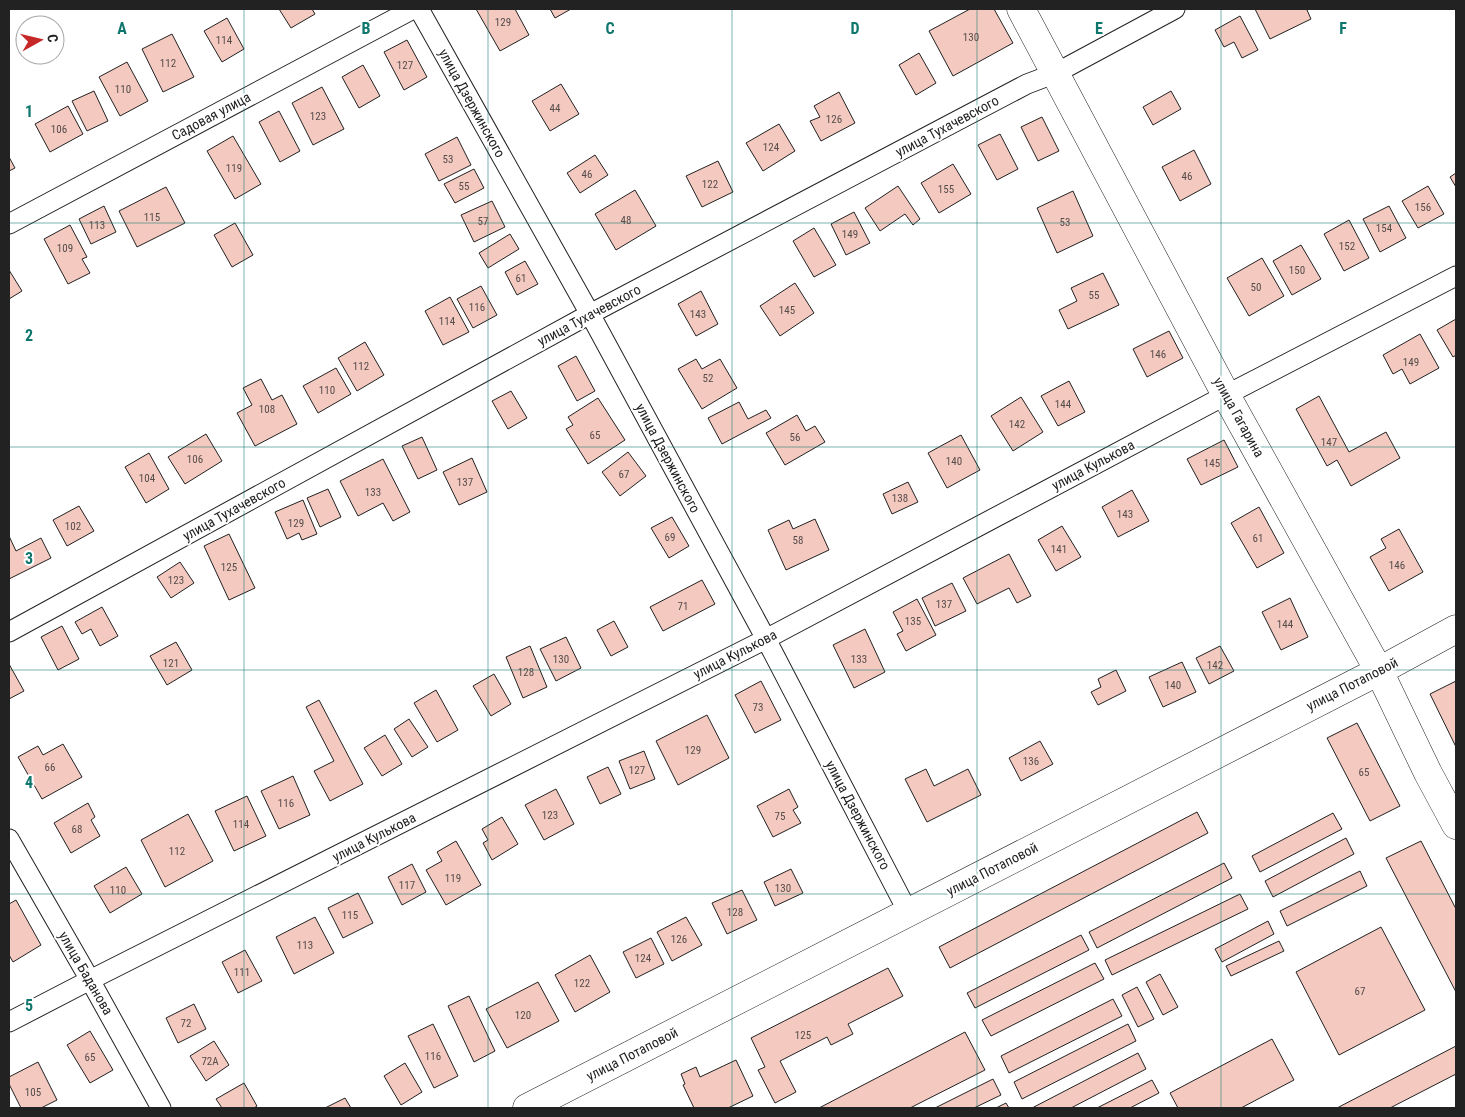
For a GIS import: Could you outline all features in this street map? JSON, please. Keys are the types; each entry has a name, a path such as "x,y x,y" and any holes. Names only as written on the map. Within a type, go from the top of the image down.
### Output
{"main road":[{"name":"улица Гагарина","path":"1021,9 1226,395 1378,671 1456,825"},
{"name":"улица Потаповой","path":"527,1108 1378,671 1456,629"}],"street":[{"name":"Садовая улица","path":"9,224 413,9"},
{"name":"улица Дзержинского","path":"419,9 590,314 766,639 908,912"},
{"name":"улица Тухачевского","path":"9,632 590,314 1027,84 1056,73 1175,9"},
{"name":"улица Кулькова","path":"9,1022 766,639 1226,395 1456,276"},
{"name":"улица Баданова","path":"9,839 161,1108"}],"building":[{"path":"279,9 312,9 315,14 291,28"},
{"path":"476,9 515,9 529,35 500,51"},
{"path":"550,9 571,9 555,18"},
{"path":"970,9 994,9 1013,43 953,76 929,31"},
{"path":"1255,9 1309,9 1307,10 1311,19 1270,39"},
{"path":"1240,16 1258,50 1242,58 1234,42 1224,47 1215,30"},
{"path":"227,18 244,49 222,62 204,31"},
{"path":"172,34 194,77 163,92 142,49"},
{"path":"407,40 427,77 404,90 384,52"},
{"path":"919,53 936,83 916,95 899,65"},
{"path":"127,62 148,101 120,116 99,77"},
{"path":"363,65 380,96 359,108 342,77"},
{"path":"561,84 579,114 550,131 532,101"},
{"path":"322,87 344,129 313,145 292,103"},
{"path":"94,91 108,121 87,131 72,101"},
{"path":"1171,91 1181,109 1153,125 1143,107"},
{"path":"839,92 855,123 821,141 810,121 820,117 814,106"},
{"path":"68,106 83,134 50,152 35,124"},
{"path":"279,111 300,151 280,162 259,122"},
{"path":"1042,117 1059,151 1038,161 1021,127"},
{"path":"779,124 795,151 763,171 746,143"},
{"path":"1000,134 1018,169 997,180 978,145"},
{"path":"233,136 261,184 235,199 207,151"},
{"path":"457,137 471,165 439,181 425,154"},
{"path":"1194,150 1211,184 1180,201 1162,167"},
{"path":"595,155 608,175 580,193 567,173"},
{"path":"9,157 15,168 9,171"},
{"path":"718,161 733,192 702,207 686,176"},
{"path":"953,164 971,194 939,213 921,183"},
{"path":"474,169 484,188 455,203 444,184"},
{"path":"1456,173 1456,187 1450,177"},
{"path":"898,186 920,219 913,225 905,214 880,231 865,208"},
{"path":"1428,186 1444,214 1418,228 1402,201"},
{"path":"166,187 185,223 137,247 119,211"},
{"path":"635,190 656,226 616,250 595,214"},
{"path":"1073,191 1093,236 1057,253 1037,208"},
{"path":"492,201 505,227 474,242 461,215"},
{"path":"104,206 116,232 91,244 79,219"},
{"path":"1389,206 1406,238 1380,252 1363,219"},
{"path":"854,212 870,243 846,255 831,224"},
{"path":"1349,220 1369,258 1344,271 1324,234"},
{"path":"235,223 253,255 232,267 214,235"},
{"path":"70,225 87,257 82,259 90,273 68,284 44,239"},
{"path":"814,228 836,265 814,277 793,241"},
{"path":"510,234 519,249 488,268 479,253"},
{"path":"1301,245 1321,279 1292,295 1273,261"},
{"path":"1262,258 1284,296 1249,316 1227,278"},
{"path":"525,261 538,284 517,295 505,272"},
{"path":"9,270 22,291 9,299"},
{"path":"1103,273 1119,305 1068,329 1059,310 1077,301 1071,288"},
{"path":"795,283 814,313 780,336 760,306"},
{"path":"481,286 497,315 473,328 457,299"},
{"path":"701,291 718,324 696,336 678,304"},
{"path":"450,297 469,332 443,345 425,311"},
{"path":"1456,319 1456,355 1453,357 1437,330"},
{"path":"1169,331 1183,358 1147,377 1133,349"},
{"path":"1420,334 1439,368 1410,384 1402,369 1393,374 1383,355"},
{"path":"365,342 384,375 357,391 338,358"},
{"path":"576,356 595,391 577,401 558,366"},
{"path":"696,359 702,369 720,359 737,388 702,409 678,369"},
{"path":"336,368 351,394 318,413 303,386"},
{"path":"261,379 272,400 282,395 297,424 255,446 237,413 252,405 243,388"},
{"path":"1069,381 1085,412 1058,426 1041,396"},
{"path":"511,391 527,418 508,429 492,401"},
{"path":"1319,396 1349,452 1386,432 1400,458 1351,486 1337,460 1327,466 1296,409"},
{"path":"1021,397 1043,432 1013,451 991,416"},
{"path":"598,398 625,440 588,464 566,429 573,425 568,417"},
{"path":"739,402 748,419 766,410 771,418 722,444 708,418"},
{"path":"797,415 806,431 815,426 825,442 785,465 766,433"},
{"path":"206,434 222,461 185,484 168,457"},
{"path":"961,435 980,470 947,488 928,453"},
{"path":"422,437 437,470 418,479 402,446"},
{"path":"1224,440 1238,467 1201,485 1187,459"},
{"path":"628,452 646,476 620,496 602,472"},
{"path":"149,453 169,489 146,503 125,467"},
{"path":"472,458 487,492 459,505 443,472"},
{"path":"383,459 410,512 393,521 383,503 358,516 340,481"},
{"path":"908,482 918,502 892,514 883,494"},
{"path":"328,489 341,517 320,527 307,498"},
{"path":"1132,490 1149,521 1118,537 1102,507"},
{"path":"303,500 317,534 302,540 299,533 287,539 275,512"},
{"path":"79,506 94,531 67,546 53,520"},
{"path":"1259,507 1284,553 1257,568 1231,523"},
{"path":"672,517 689,546 669,558 651,528"},
{"path":"815,519 829,550 786,570 768,530 789,520 793,529"},
{"path":"1062,526 1081,557 1056,571 1038,540"},
{"path":"1399,529 1423,572 1389,591 1370,557 1386,548 1381,539"},
{"path":"229,534 255,588 229,600 204,546"},
{"path":"9,536 16,551 41,538 51,558 9,579"},
{"path":"1009,554 1031,596 1017,603 1009,588 977,604 963,578"},
{"path":"180,562 194,583 171,598 157,577"},
{"path":"702,580 715,604 663,631 650,607"},
{"path":"952,583 966,611 935,626 922,598"},
{"path":"1290,598 1308,637 1281,650 1262,612"},
{"path":"917,599 936,635 906,651 897,634 903,631 893,612"},
{"path":"102,607 118,636 100,646 91,629 82,634 75,622"},
{"path":"614,621 628,647 611,656 597,630"},
{"path":"62,626 79,659 58,670 41,637"},
{"path":"865,629 885,672 854,688 833,645"},
{"path":"566,637 581,668 556,681 540,649"},
{"path":"176,642 192,670 167,685 150,656"},
{"path":"530,646 547,687 523,698 506,657"},
{"path":"1220,646 1234,671 1209,684 1196,658"},
{"path":"1182,662 1196,692 1163,707 1149,677"},
{"path":"9,664 24,691 9,699"},
{"path":"1116,670 1126,691 1098,705 1091,692 1101,687 1098,679"},
{"path":"494,674 511,704 491,716 473,686"},
{"path":"761,681 781,720 755,733 735,695"},
{"path":"1456,681 1456,747 1430,694"},
{"path":"436,690 458,730 437,742 414,703"},
{"path":"319,700 363,784 330,801 314,771 334,761 306,707"},
{"path":"707,715 729,758 678,785 656,741"},
{"path":"409,719 428,747 412,757 394,729"},
{"path":"1357,723 1400,806 1370,821 1327,738"},
{"path":"385,735 402,764 382,776 364,748"},
{"path":"1040,741 1053,764 1021,781 1009,758"},
{"path":"63,744 82,777 42,799 18,757 38,746 43,755"},
{"path":"644,751 655,779 630,789 619,761"},
{"path":"608,767 621,794 600,804 587,777"},
{"path":"926,769 934,786 968,769 981,795 927,822 905,779"},
{"path":"293,776 310,815 279,829 261,791"},
{"path":"556,789 574,824 544,840 525,805"},
{"path":"789,789 798,807 793,810 801,823 773,837 757,806"},
{"path":"247,796 266,836 234,851 215,811"},
{"path":"88,803 95,817 91,820 100,836 71,853 54,823"},
{"path":"1197,812 1208,833 950,968 939,947"},
{"path":"1333,813 1342,829 1260,872 1252,856"},
{"path":"188,814 213,861 165,887 141,840"},
{"path":"502,817 518,844 492,860 483,843 488,840 482,829"},
{"path":"1346,838 1354,854 1273,897 1265,881"},
{"path":"456,841 481,885 446,905 426,870 442,861 437,852"},
{"path":"1421,841 1456,909 1456,992 1386,858"},
{"path":"1224,863 1232,878 1097,948 1089,932"},
{"path":"412,864 426,892 402,905 388,877"},
{"path":"126,867 142,894 110,913 94,886"},
{"path":"791,869 803,893 775,906 764,882"},
{"path":"1360,871 1367,886 1287,926 1280,911"},
{"path":"742,890 757,920 727,934 712,903"},
{"path":"358,893 373,923 343,938 328,908"},
{"path":"1240,894 1248,909 1112,975 1105,960"},
{"path":"16,900 41,945 13,962 9,955 9,904"},
{"path":"315,917 334,953 294,974 276,937"},
{"path":"686,917 702,945 672,961 657,932"},
{"path":"1268,921 1274,934 1222,962 1215,949"},
{"path":"1381,927 1425,1010 1339,1055 1296,972"},
{"path":"1081,935 1089,950 975,1008 967,993"},
{"path":"651,938 664,964 636,978 623,952"},
{"path":"1279,941 1284,951 1231,976 1226,966"},
{"path":"245,950 262,981 238,993 222,962"},
{"path":"590,955 610,992 575,1012 555,975"},
{"path":"1095,963 1104,979 991,1036 982,1020"},
{"path":"888,968 903,996 848,1024 853,1034 831,1045 827,1037 780,1061 796,1092 775,1103 758,1070 765,1067 751,1038"},
{"path":"1160,974 1178,1007 1163,1015 1146,982"},
{"path":"538,982 559,1021 507,1048 486,1009"},
{"path":"1137,987 1154,1019 1138,1027 1122,995"},
{"path":"469,996 495,1051 474,1062 448,1006"},
{"path":"1113,999 1122,1016 1009,1073 1001,1056"},
{"path":"194,1004 206,1029 178,1043 166,1018"},
{"path":"433,1024 458,1076 434,1088 408,1036"},
{"path":"1128,1024 1136,1041 1022,1099 1014,1082"},
{"path":"90,1031 113,1070 90,1083 67,1045"},
{"path":"965,1032 985,1070 910,1108 819,1108"},
{"path":"1272,1039 1294,1080 1241,1108 1178,1108 1170,1093"},
{"path":"214,1041 229,1065 206,1081 190,1056"},
{"path":"1456,1046 1456,1074 1390,1108 1337,1108"},
{"path":"1138,1053 1146,1069 1071,1108 1032,1108"},
{"path":"736,1060 753,1096 728,1108 694,1108 683,1085 685,1084 681,1074 696,1067 700,1077"},
{"path":"38,1062 57,1100 41,1108 21,1108 9,1084 9,1077"},
{"path":"405,1063 422,1092 401,1105 384,1076"},
{"path":"993,1079 1001,1095 974,1108 935,1108"},
{"path":"1152,1080 1159,1093 1130,1108 1097,1108"},
{"path":"244,1083 257,1106 254,1108 222,1108 216,1099"},
{"path":"345,1098 351,1108 325,1108"},
{"path":"1006,1103 1009,1108 996,1108"}]}
